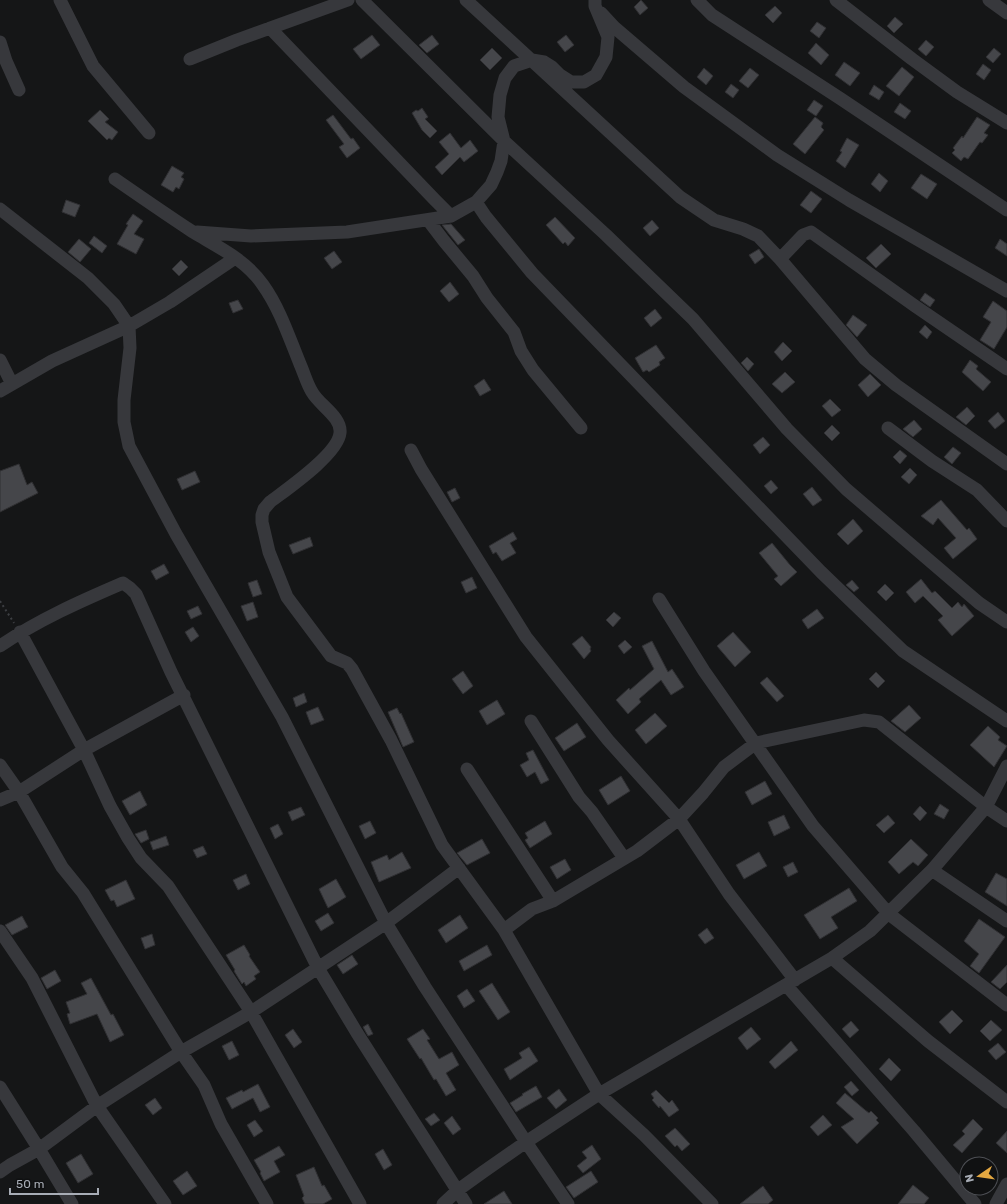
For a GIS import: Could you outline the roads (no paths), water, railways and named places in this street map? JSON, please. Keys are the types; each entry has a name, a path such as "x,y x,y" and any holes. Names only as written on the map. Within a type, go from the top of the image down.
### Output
{"street":[{"path":"60,0 93,66 149,133"},
{"path":"190,59 348,0"},
{"path":"362,0 504,141 606,235 693,319 787,429 846,489 979,603 1007,622"},
{"path":"466,0 680,197 714,220 744,229 758,236 780,259 865,359 896,385 1007,464"},
{"path":"697,0 712,15 1007,210"},
{"path":"836,0 957,92 1007,123"},
{"path":"989,0 1007,13"},
{"path":"194,232 251,236 347,232 451,216 476,202 491,185 502,161 504,141 498,117 500,95 505,78 514,66 532,60 544,62 552,66 560,76 571,82 584,82 596,75 606,57 608,37 593,2"},
{"path":"593,2 614,27 684,87 777,154 849,200 1007,291"},
{"path":"270,28 451,216"},
{"path":"0,42 6,61 19,90"},
{"path":"115,179 235,258 251,271 262,284 278,311 311,392 338,420 340,432 337,444 328,456 270,502 264,509 262,515 262,522 269,552 287,597 331,656 347,662 352,669 391,740 442,845 504,930 599,1094 644,1135 712,1204"},
{"path":"476,202 486,217 532,273 827,577 903,651 1007,721"},
{"path":"0,209 88,278 114,304 129,326 130,348 124,400 124,422 129,446 176,534 282,718 386,923 425,987 568,1204"},
{"path":"428,220 473,276 487,298 514,332 521,351 533,370 581,428"},
{"path":"780,259 803,235 812,232 915,306 1007,369"},
{"path":"0,391 52,361 129,326 170,302 235,258"},
{"path":"0,360 12,384"},
{"path":"888,428 932,461 977,490 1007,520"},
{"path":"412,450 422,469 526,637 608,740 679,819 790,982 914,1132 976,1204"},
{"path":"0,646 20,632 86,599 123,584 136,594 171,672 184,695 277,888 318,968 357,1033 466,1204"},
{"path":"659,599 704,671 813,826 889,914 1007,1005"},
{"path":"20,632 84,750 110,806 128,838 141,858 168,886 251,1012 360,1204"},
{"path":"0,800 19,792 84,750 184,695"},
{"path":"504,930 532,909 552,901 637,851 679,819 703,794 724,767 756,743 864,720 879,722 986,807 1007,821"},
{"path":"531,721 579,797 592,812 624,858"},
{"path":"0,765 19,792 62,867 83,893 181,1052 204,1085 221,1124 267,1204"},
{"path":"443,1204 458,1190 526,1142 599,1094 832,958 870,931 889,914 932,870 986,807 1007,766"},
{"path":"467,769 552,901"},
{"path":"0,1172 39,1149 97,1106 181,1052 251,1012 386,923 459,868"},
{"path":"932,870 1007,921"},
{"path":"0,931 32,978 97,1106 166,1204"},
{"path":"832,958 928,1041 1007,1102"},
{"path":"0,1087 72,1204"},
{"path":"996,1204 1007,1184"}]}
